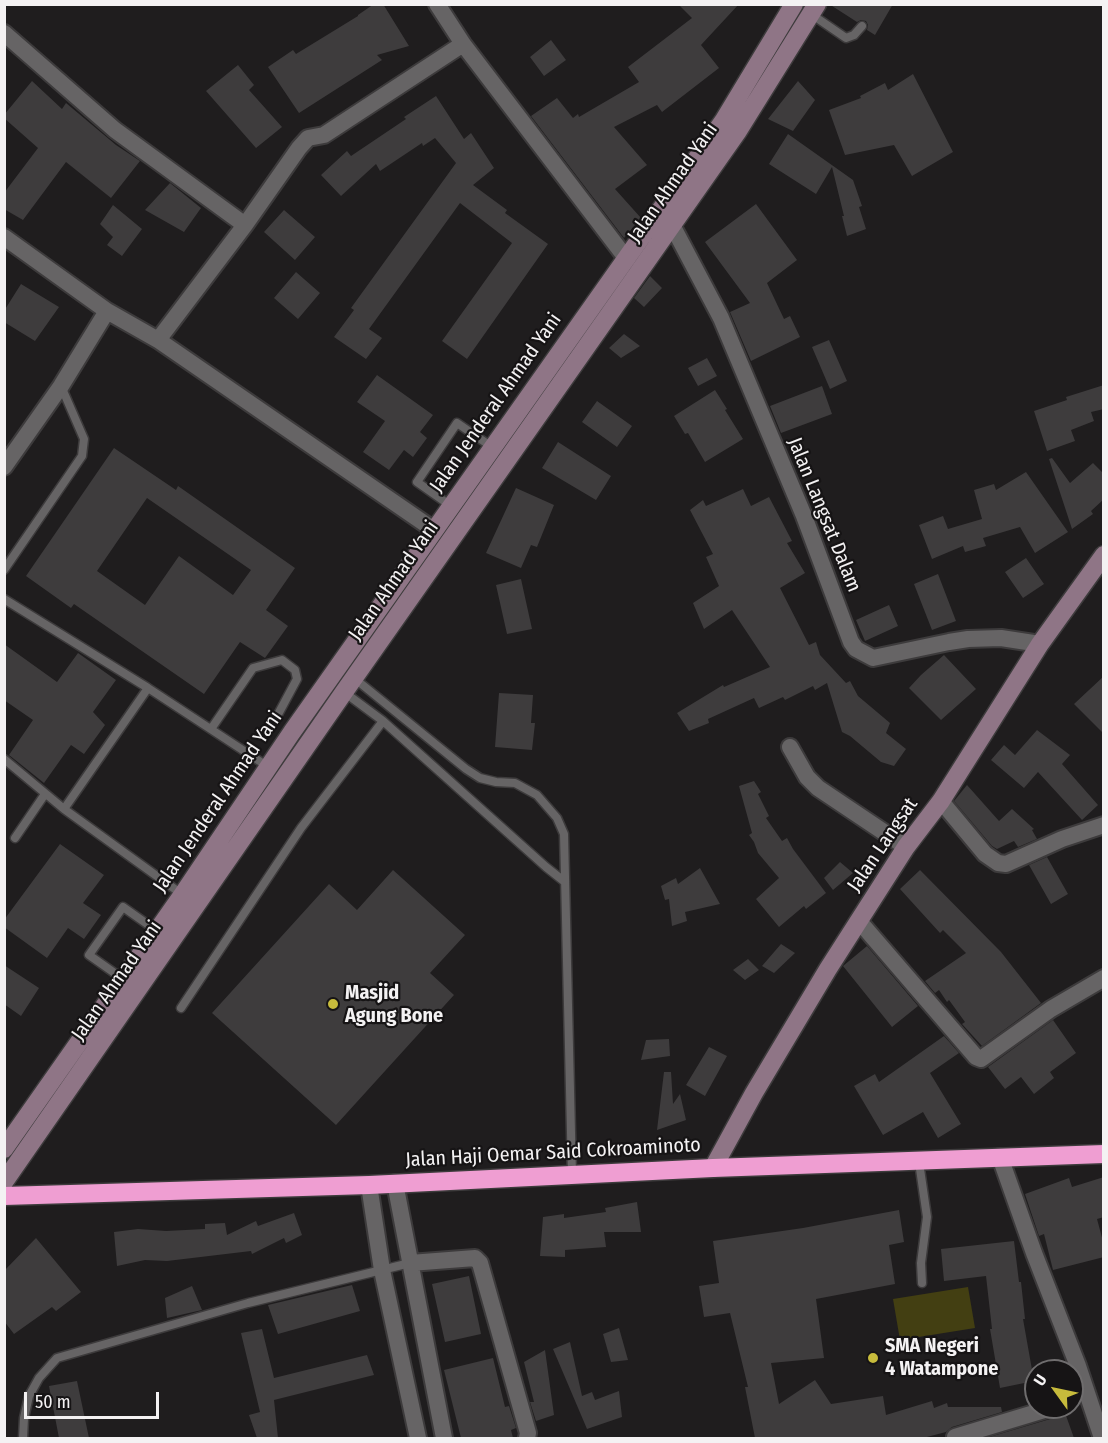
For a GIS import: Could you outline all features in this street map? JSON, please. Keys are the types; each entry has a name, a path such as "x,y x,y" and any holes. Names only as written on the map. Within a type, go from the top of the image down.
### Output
{"highway":[{"name":"Jalan Haji Oemar Said Cokroaminoto","path":"4,1196 369,1185 713,1168 1104,1154"}],"main road":[{"name":"Jalan Jenderal Ahmad Yani","path":"4,1149 183,894 292,732 724,120 794,4"},
{"name":"Jalan Ahmad Yani","path":"4,1182 738,131 814,9"},
{"name":"Jalan Langsat","path":"713,1168 754,1093 906,847 940,801 1040,644 1104,555"},
{"path":"292,732 309,744"}],"street":[{"path":"437,4 463,44 626,258"},
{"path":"4,33 115,130 245,225"},
{"path":"158,340 308,138 324,135 463,44"},
{"name":"Jalan Langsat Dalam","path":"672,225 721,318 800,505 851,642 856,649 873,658 949,642 981,638 1001,638 1040,644"},
{"path":"4,237 107,311 158,340 434,530"},
{"path":"4,467 61,386 107,311"},
{"path":"790,747 807,777 818,788 906,847"},
{"path":"940,801 985,854 998,863 1006,864 1062,839 1104,825"},
{"path":"859,921 976,1057 981,1059 1051,1009 1104,978"},
{"path":"1000,1157 1067,1359"},
{"path":"395,1183 444,1438"},
{"path":"369,1185 382,1270 418,1438"},
{"path":"410,1263 475,1258 480,1263 528,1433 527,1438"},
{"path":"1084,1406 1102,1438"},
{"path":"955,1437 1024,1416"}],"lane":[{"path":"814,9 846,38 854,35 862,26"},
{"path":"4,570 82,456 84,439 61,386"},
{"path":"451,506 417,482 457,423 492,447"},
{"path":"4,599 147,688 285,779"},
{"path":"211,729 254,668 282,660 295,670 297,679 275,720"},
{"path":"349,685 383,721 565,882"},
{"path":"349,685 480,778 515,783 537,795 553,813 564,834 572,1175"},
{"path":"64,809 147,688"},
{"path":"181,1008 301,828 383,721"},
{"path":"4,759 64,809 198,904"},
{"path":"15,837 45,794"},
{"path":"123,979 89,955 123,907 157,931"},
{"path":"919,1161 927,1217 921,1263 922,1283"},
{"path":"23,1438 24,1418 29,1396 39,1378 57,1358 248,1303 410,1263"}],"shaded area":[{"path":"968,1287 975,1328 900,1340 893,1299"}],"building":[{"path":"374,4 383,4 409,46 377,55 382,60 299,113 268,67 293,50 296,54"},
{"path":"678,4 739,4 701,45 719,68 662,112 657,105 614,127 647,165 615,189 641,218 624,238 531,116 557,98 573,118 578,114 579,117 639,82 628,67 692,18"},
{"path":"829,4 893,4 875,35 867,30 866,21 857,22"},
{"path":"551,40 566,60 544,76 530,57"},
{"path":"238,65 254,85 249,90 282,127 256,148 206,91"},
{"path":"913,74 953,152 912,176 894,145 845,155 829,110 861,98 860,96 885,83 888,90"},
{"path":"32,81 62,109 66,103 116,145 140,161 111,198 66,162 23,220 4,209 4,193 38,148 4,118 4,115"},
{"path":"798,81 815,100 793,131 768,119"},
{"path":"436,96 464,139 471,133 494,168 473,185 507,210 505,213 548,244 467,359 442,341 512,243 460,203 369,329 382,338 366,359 334,337 354,310 351,308 456,163 435,138 423,146 422,143 380,171 376,164 341,196 321,175 347,151 351,156"},
{"path":"788,134 853,180 862,206 859,207 866,229 847,236 832,167 816,194 769,164"},
{"path":"170,183 201,208 184,232 145,210"},
{"path":"756,204 797,260 767,283 784,319 790,316 800,337 751,361 730,312 750,303 705,242"},
{"path":"113,205 142,229 122,256 107,245 113,237 100,224"},
{"path":"284,210 315,237 295,260 264,232"},
{"path":"296,272 320,293 298,319 274,298"},
{"path":"650,276 662,288 644,307 634,298"},
{"path":"21,284 59,307 35,341 4,322 4,311"},
{"path":"624,334 640,346 621,358 609,348"},
{"path":"829,340 847,381 830,389 812,347"},
{"path":"707,358 717,376 698,386 688,368"},
{"path":"377,375 433,415 420,432 427,438 413,457 404,450 389,470 363,452 385,421 357,402"},
{"path":"1104,385 1104,409 1091,412 1094,421 1071,430 1075,441 1047,451 1034,411 1067,400 1066,397"},
{"path":"822,386 832,414 781,433 770,406"},
{"path":"715,390 743,439 705,462 688,433 685,434 674,416"},
{"path":"597,401 632,426 617,447 582,422"},
{"path":"558,442 611,476 596,500 542,468"},
{"path":"114,448 176,490 178,486 295,568 266,610 288,626 265,658 240,642 204,694 74,604 71,608 26,576","holes":["147,498 251,570 233,595 179,556 145,605 97,571"]},
{"path":"1052,458 1070,483 1093,463 1104,474 1104,499 1091,511 1093,514 1072,529 1049,459"},
{"path":"1026,472 1068,532 1035,553 1020,527 983,538 986,546 965,552 963,546 932,559 919,525 943,516 948,529 982,519 974,490 994,484 996,490"},
{"path":"516,488 554,505 537,547 531,545 521,568 486,553"},
{"path":"743,489 751,506 769,497 792,541 787,543 805,573 780,588 809,645 816,642 820,655 846,683 850,681 858,696 890,723 886,733 906,749 894,766 881,762 842,732 827,683 815,690 813,686 785,700 783,697 759,708 754,698 708,719 709,723 689,731 677,713 723,685 724,687 770,667 732,610 704,629 693,603 719,586 706,557 713,554 690,510 703,500 706,506"},
{"path":"1026,558 1044,584 1023,598 1005,572"},
{"path":"938,574 956,621 932,630 914,584"},
{"path":"521,579 532,629 507,634 496,585"},
{"path":"889,605 898,626 865,641 856,620"},
{"path":"4,644 57,682 78,653 116,680 93,712 105,725 84,754 71,745 44,783 9,755 33,720 4,700"},
{"path":"944,655 976,689 941,720 909,688"},
{"path":"1104,676 1104,734 1074,704"},
{"path":"499,693 533,695 531,723 535,723 532,750 495,747"},
{"path":"1037,730 1070,755 1062,764 1098,805 1082,820 1038,772 1024,788 991,760 1004,745 1015,755"},
{"path":"754,781 761,792 758,794 769,816 766,818 782,841 787,838 826,893 806,909 804,906 779,927 756,899 779,878 758,853 749,835 752,833 739,786"},
{"path":"967,785 999,821 1012,809 1034,829 1032,830 1037,839 1018,847 1014,841 997,849 992,846 954,801"},
{"path":"60,844 104,875 83,903 101,915 84,939 68,928 47,958 4,927 4,920"},
{"path":"1047,857 1068,894 1051,904 1029,865"},
{"path":"840,862 853,873 833,890 824,878"},
{"path":"700,868 720,904 685,912 687,921 672,926 669,899 665,900 661,886 676,878 678,884"},
{"name":"Masjid Agung Bone","path":"393,870 465,935 430,973 454,995 336,1125 212,1013 329,884 357,910"},
{"path":"920,870 1001,952 1041,1003 982,1046 962,1024 965,1022 949,1000 947,1002 939,990 935,993 925,981 966,953 943,930 940,933 900,889"},
{"path":"781,944 795,953 774,973 762,966"},
{"path":"867,946 918,1006 892,1027 843,966"},
{"path":"748,959 759,970 745,980 733,970"},
{"path":"4,965 39,988 21,1016 4,1004"},
{"path":"1053,1020 1076,1053 1050,1072 1054,1078 1034,1094 1021,1077 1005,1089 988,1067"},
{"path":"944,1036 959,1053 930,1073 961,1124 938,1138 923,1112 883,1135 854,1086 875,1074 879,1082"},
{"path":"669,1039 670,1056 641,1060 646,1040"},
{"path":"709,1047 727,1056 705,1096 686,1085"},
{"path":"664,1072 671,1072 673,1104 680,1094 686,1120 657,1130"},
{"path":"1104,1177 1104,1217 1097,1219 1104,1245 1104,1257 1053,1270 1044,1234 1039,1236 1025,1194 1069,1178 1072,1187"},
{"path":"637,1202 641,1232 604,1232 606,1247 565,1250 565,1257 540,1256 543,1217 564,1214 564,1218 606,1212 605,1208"},
{"path":"899,1210 904,1242 889,1245 895,1284 816,1299 824,1358 771,1363 779,1404 815,1380 831,1404 883,1396 886,1415 932,1401 934,1408 947,1403 948,1407 1001,1407 1002,1412 923,1438 755,1438 745,1387 748,1387 730,1313 704,1317 699,1286 719,1283 713,1241 803,1228"},
{"path":"294,1213 302,1235 286,1243 284,1238 252,1254 251,1251 167,1261 145,1260 117,1266 114,1232 138,1229 166,1231 205,1229 205,1224 225,1223 227,1235 256,1221 258,1226"},
{"path":"36,1238 81,1292 56,1311 52,1307 14,1334 4,1321 4,1271"},
{"path":"1014,1241 1030,1359 1024,1359 1024,1383 1000,1388 990,1329 992,1329 986,1276 944,1281 941,1249"},
{"path":"469,1276 481,1334 445,1342 432,1284"},
{"path":"352,1285 360,1311 278,1334 268,1305"},
{"path":"192,1286 202,1310 167,1318 165,1298"},
{"path":"619,1328 628,1360 611,1362 603,1334"},
{"path":"262,1329 274,1378 367,1355 374,1375 274,1400 278,1438 257,1438 249,1415 260,1412 241,1333"},
{"path":"570,1342 582,1396 592,1392 595,1400 619,1391 622,1417 587,1429 553,1349"},
{"path":"545,1350 554,1415 536,1421 530,1402 534,1402 524,1362"},
{"path":"493,1358 505,1407 509,1406 516,1428 511,1430 513,1438 461,1438 444,1370"},
{"path":"77,1381 89,1438 59,1438 49,1386"},
{"path":"1050,1419 1067,1419 1074,1438 986,1438"}],"place":[{"name":"Masjid Agung Bone","path":"333,1004"},
{"name":"SMA Negeri 4 Watampone","path":"873,1358"}]}
